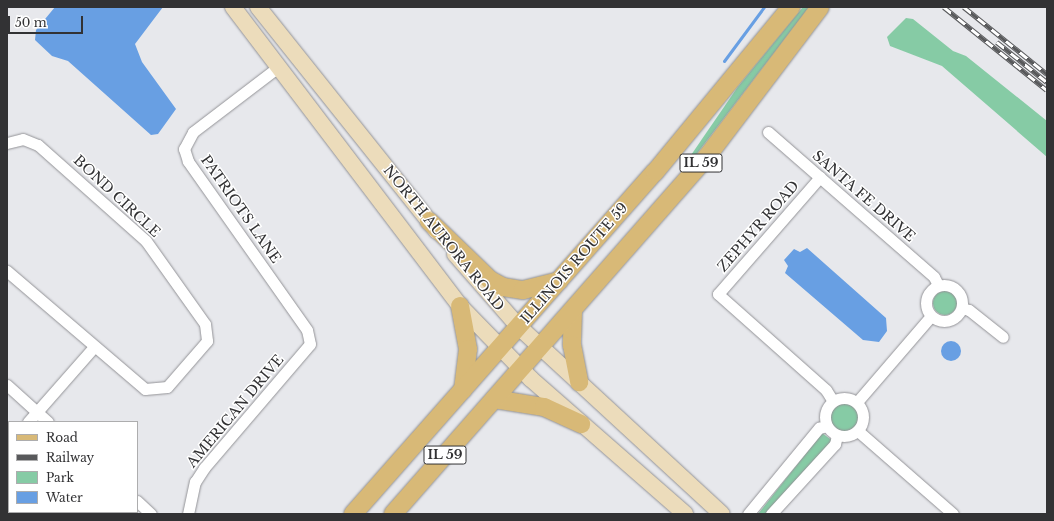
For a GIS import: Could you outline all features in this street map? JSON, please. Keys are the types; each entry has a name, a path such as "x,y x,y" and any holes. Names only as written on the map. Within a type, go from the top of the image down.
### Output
{"main road":[{"name":"NORTH AURORA ROAD","path":"233,7 460,306 520,369 685,514"},
{"name":"NORTH AURORA ROAD","path":"258,7 473,277 518,326 540,347 722,514"},
{"name":"ILLINOIS ROUTE 59","path":"353,514 463,390 791,7"},
{"name":"ILLINOIS ROUTE 59","path":"393,514 706,158 820,7"},
{"path":"429,221 490,280 503,287 523,290 558,280"},
{"path":"460,306 468,349 463,390"},
{"path":"573,311 572,345 579,382"},
{"path":"494,399 544,407 581,424"}],"street":[{"name":"PATRIOTS LANE","path":"278,67 193,132 184,149 188,161 307,330"},
{"name":"SANTA FE DRIVE","path":"768,132 934,277 938,285"},
{"name":"BOND CIRCLE","path":"7,143 23,139 38,144 136,232 199,315 207,333 203,348 172,382 161,390 139,387 7,270"},
{"name":"ZEPHYR ROAD","path":"820,177 718,294 826,390 833,401"},
{"path":"931,316 926,299 938,285 954,287 961,297 962,308"},
{"path":"931,316 949,321 962,308"},
{"path":"962,308 969,310 1003,337"},
{"path":"857,402 931,316"},
{"name":"AMERICAN DRIVE","path":"188,514 199,474 308,349 307,330"},
{"path":"29,421 94,347"},
{"path":"7,385 47,421"},
{"path":"845,397 857,402 863,414 858,431 848,436 837,435 827,426 826,409 833,401 845,397"},
{"path":"748,514 819,428 827,426"},
{"path":"858,431 953,514"},
{"path":"771,514 835,444 837,435"},
{"path":"138,503 151,514"}],"green space":[{"path":"803,7 809,7 692,160 689,158 737,88"},
{"path":"906,18 913,19 953,51 966,56 1047,121 1047,157 942,66 890,46 887,37"},
{"path":"945,291 954,294 957,303 954,312 945,315 936,312 933,303 936,294"},
{"path":"843,402 849,403 857,411 857,423 849,431 843,432 837,431 829,423 828,417 829,411 837,403"},
{"path":"822,433 833,441 765,514 758,514"}],"water":[{"path":"55,7 163,7 135,44 142,62 176,109 158,134 151,135 68,61 52,56 35,40 36,30"},
{"path":"807,248 886,318 887,331 879,342 863,340 785,273 788,266 784,260 794,249 800,252"},
{"path":"951,341 958,344 961,351 958,358 951,361 944,358 941,351 944,344"}],"waterway":[{"path":"724,61 764,7"}],"railway":[{"path":"944,7 1047,90"},
{"path":"964,7 1047,74"},
{"path":"997,42 1047,82"}]}
